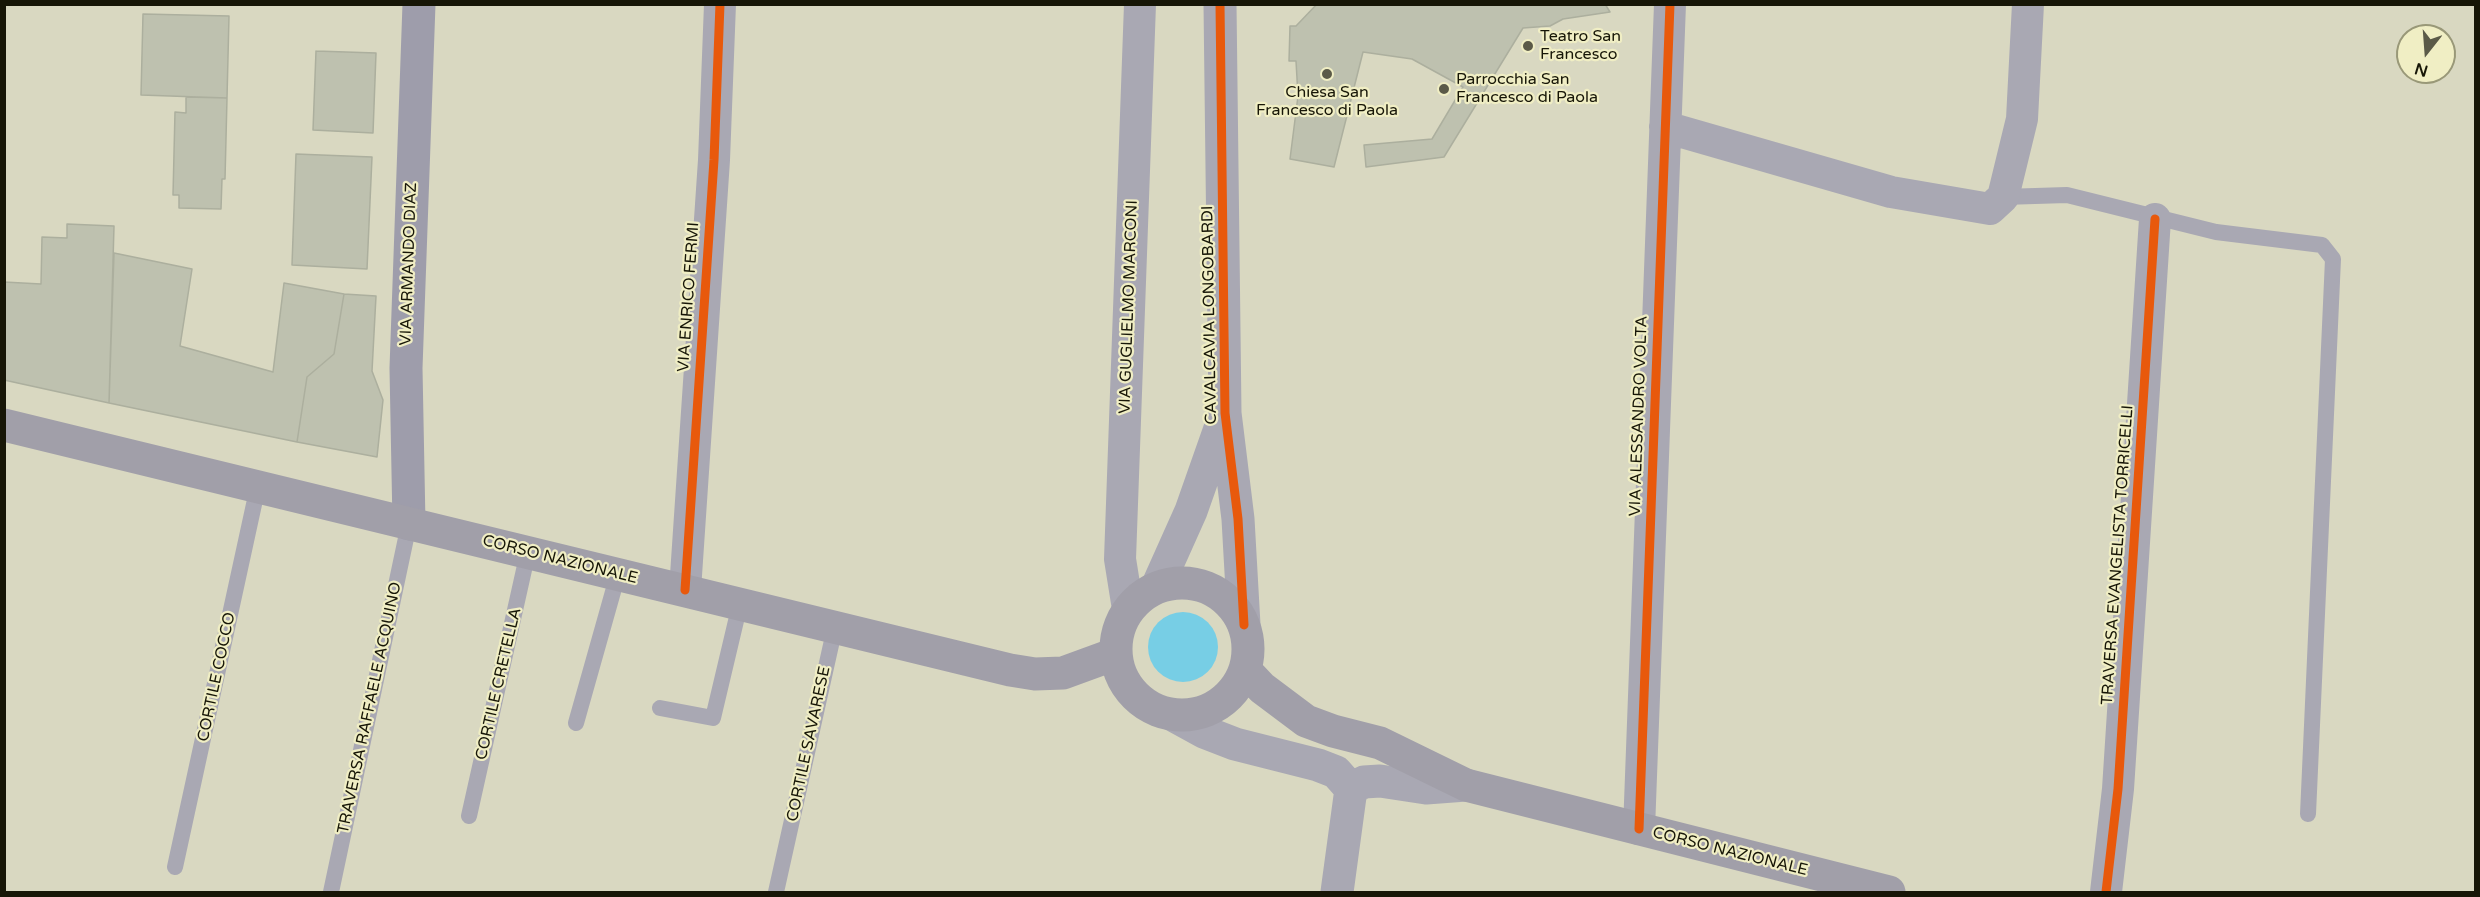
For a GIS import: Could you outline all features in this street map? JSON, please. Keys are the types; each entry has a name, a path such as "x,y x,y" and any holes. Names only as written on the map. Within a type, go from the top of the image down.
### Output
{"main road":[{"name":"VIA ARMANDO DIAZ","path":"409,524 406,368 419,4"},
{"name":"CORSO NAZIONALE","path":"4,425 1035,674 1062,673 1115,654"},
{"path":"1178,582 1198,584 1218,592 1234,607 1244,625 1249,648 1245,670 1234,690 1217,705 1196,714 1173,715 1152,708 1134,694 1121,676 1115,654 1120,623 1128,609 1157,587 1178,582"},
{"name":"CORSO NAZIONALE","path":"1245,670 1262,688 1306,721 1333,731 1380,743 1466,784 1889,892"}],"street":[{"name":"VIA ENRICO FERMI","path":"684,590 714,160 720,4"},
{"name":"VIA GUGLIELMO MARCONI","path":"1128,609 1120,559 1140,4"},
{"name":"CAVALCAVIA LONGOBARDI","path":"1220,4 1225,413 1238,519 1244,625"},
{"name":"VIA ALESSANDRO VOLTA","path":"1639,828 1670,4"},
{"path":"1665,128 1891,192 1990,209 2003,197 2022,119 2028,4"},
{"name":"TRAVERSA EVANGELISTA TORRICELLI","path":"2106,892 2118,789 2155,219"},
{"name":"CAVALCAVIA LONGOBARDI","path":"1157,587 1191,512 1225,413"},
{"path":"1173,715 1204,732 1235,744 1318,765 1336,772 1351,789 1336,892"},
{"name":"CORSO NAZIONALE","path":"1351,789 1364,782 1380,781 1426,788 1466,784"}],"lane":[{"path":"2003,197 2067,195 2155,219 2216,232 2322,245 2333,259 2308,814"},
{"name":"CORTILE COCCO","path":"176,867 258,486"},
{"name":"TRAVERSA RAFFAELE ACQUINO","path":"331,892 409,524"},
{"name":"CORTILE CRETELLA","path":"470,816 528,552"},
{"path":"576,723 618,574"},
{"path":"660,708 713,718 740,604"},
{"name":"CORTILE SAVARESE","path":"776,892 835,627"},
{"name":"CORTILE SAVARESE","path":"783,861 788,892"}],"water":[{"path":"1176,612 1190,612 1203,618 1212,627 1218,640 1216,660 1208,672 1190,682 1176,682 1163,676 1154,667 1148,654 1148,640 1154,627 1163,618"}],"building":[{"name":"Chiesa San Francesco di Paola","path":"1317,4 1605,4 1610,12 1563,19 1550,26 1523,28 1444,157 1366,167 1364,145 1432,139 1463,87 1412,59 1363,52 1334,167 1290,159 1298,96 1296,61 1289,61 1290,26 1296,26"},
{"path":"143,14 229,16 227,98 141,95"},
{"path":"316,51 376,53 373,133 313,130"},
{"path":"186,97 227,98 225,179 222,179 221,209 179,208 179,195 173,195 175,112 186,113"},
{"path":"296,154 372,157 367,269 292,265"},
{"path":"67,224 114,226 109,403 4,380 4,282 41,284 42,237 67,238"},
{"path":"114,253 192,269 180,346 273,372 284,283 344,294 334,354 307,377 297,442 109,403"},
{"path":"344,294 376,296 372,371 383,400 377,457 297,442 307,377 334,354"}],"cycle path":[{"path":"685,590 714,160 720,4"},
{"path":"1220,4 1225,413 1238,519 1244,625"},
{"path":"1639,829 1670,4"},
{"path":"2106,892 2118,789 2155,219"}],"place":[{"name":"Teatro San Francesco","path":"1528,46"},
{"name":"Chiesa San Francesco di Paola","path":"1327,74"},
{"name":"Parrocchia San Francesco di Paola","path":"1444,89"}]}
